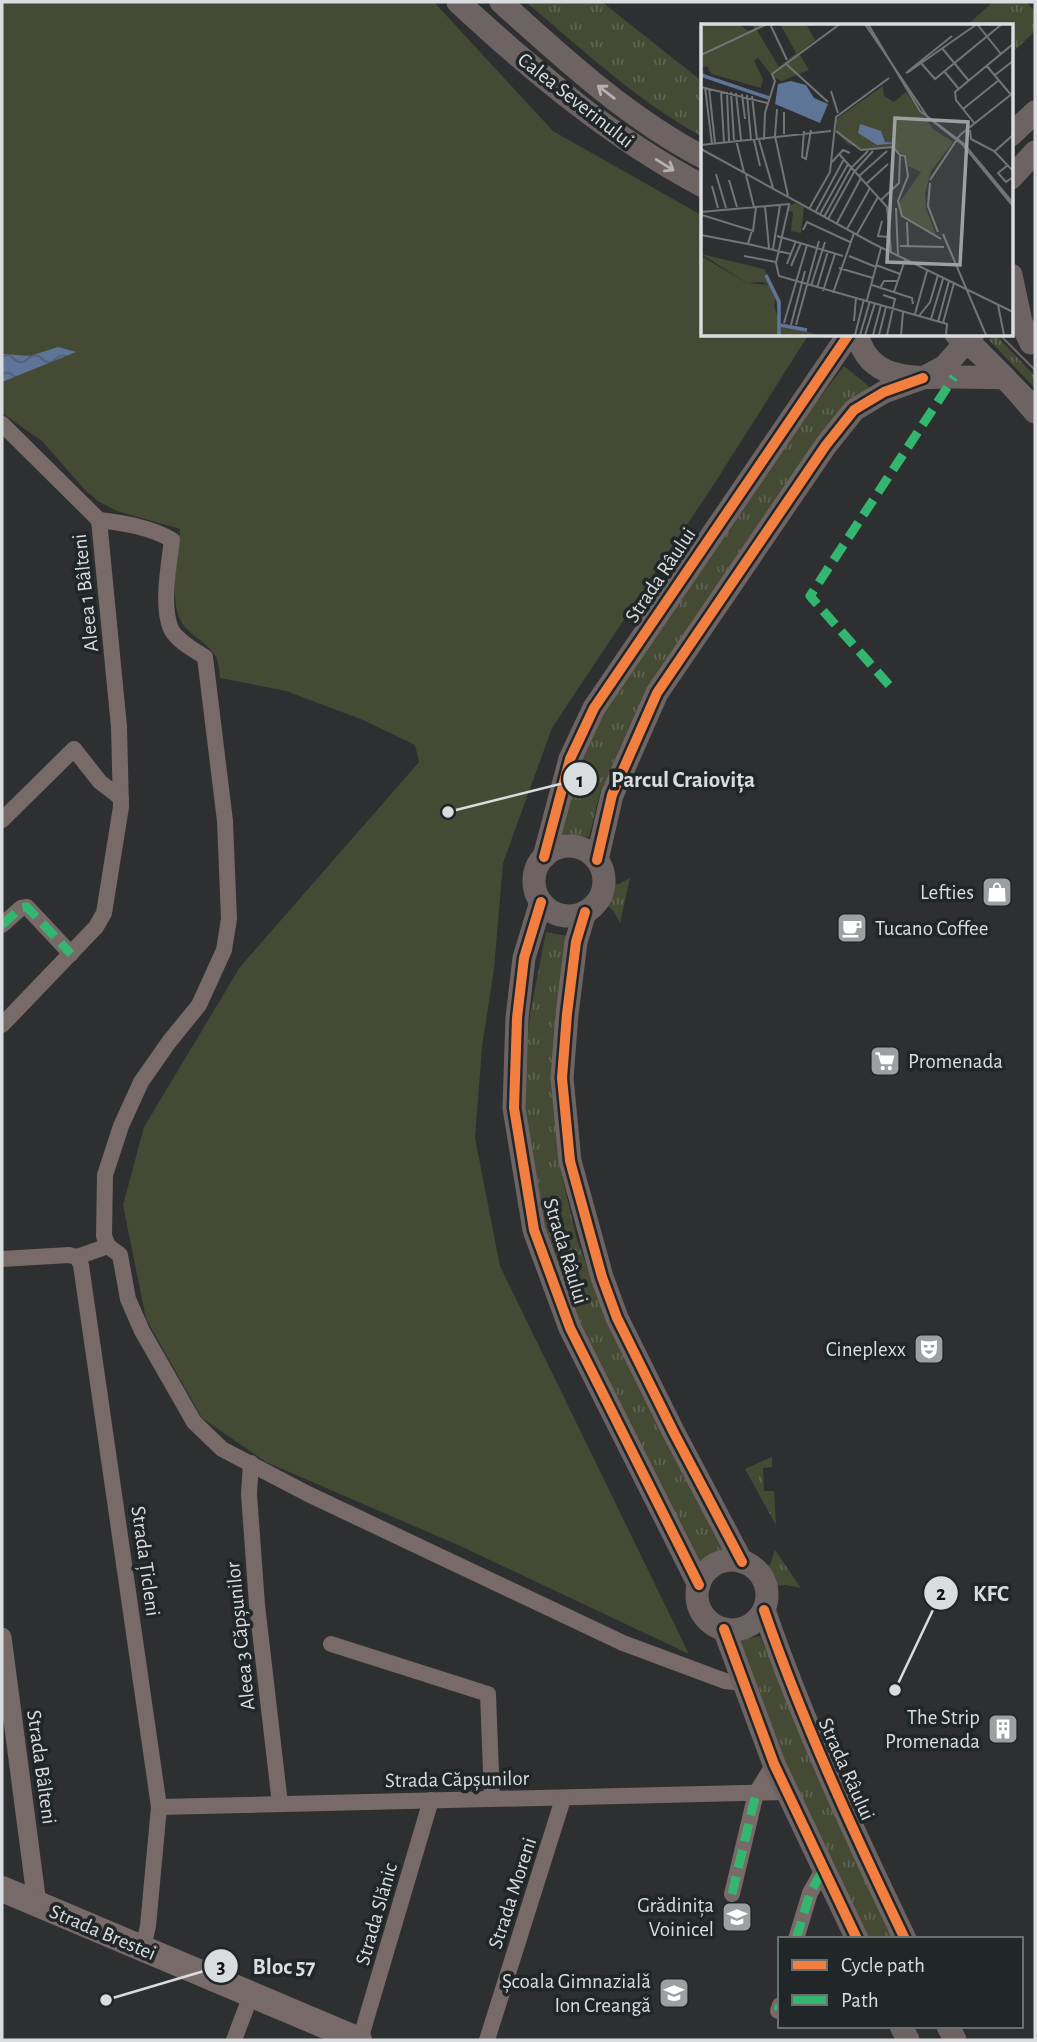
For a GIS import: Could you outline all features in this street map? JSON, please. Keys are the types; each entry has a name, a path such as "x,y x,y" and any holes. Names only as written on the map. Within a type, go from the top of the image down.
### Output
{"main road":[{"name":"Calea Severinului","path":"458,2 512,50 627,142 701,185"},
{"name":"Calea Severinului","path":"501,2 596,85 641,119 701,156"},
{"path":"1012,134 1035,112"},
{"path":"1012,177 1035,152"},
{"path":"1012,280 1021,322 1033,346"},
{"path":"1012,324 1033,346"},
{"name":"Strada Râului","path":"848,336 594,708 570,759 544,857 539,863 535,879 537,895 541,902 524,957 517,1018 514,1108 534,1230 570,1328 699,1585 698,1601 704,1616 724,1629 774,1764 856,1937"},
{"path":"857,336 860,347 871,361 893,374 923,378 1005,378"},
{"path":"965,337 1035,412"},
{"name":"Strada Râului","path":"904,1937 864,1857 789,1684 764,1610 767,1595 764,1580 756,1569 742,1562 617,1318 602,1277 570,1161 562,1078 566,1014 576,943 585,912 595,906 603,889 603,873 597,860 612,795 657,693 826,445 854,410 884,392 923,378 945,366 965,337"},
{"path":"544,857 568,846 579,848 597,860"},
{"path":"541,902 561,915 585,912"},
{"path":"699,1585 702,1577 713,1566 731,1560 742,1562"},
{"path":"724,1629 748,1626 764,1610"},
{"name":"Strada Brestei","path":"2,1889 360,2040"}],"street":[{"name":"Aleea 1 Bâlteni","path":"2,424 99,520 119,727 121,798 104,913 96,927 2,1025"},
{"path":"99,520 125,523 160,533 172,540 167,609 172,630 187,646 205,657 225,821 229,919 224,950 199,1004 141,1082 121,1126 105,1175 104,1236 108,1247 120,1255 128,1299 142,1332 194,1422 222,1449 308,1493 623,1643 725,1681 743,1683"},
{"path":"2,820 74,749 100,782 121,798"},
{"path":"2,925 21,908 27,907 71,954"},
{"path":"2,1259 69,1255 77,1257 108,1247"},
{"name":"Strada Țicleni","path":"77,1257 83,1278 159,1807 148,1926 143,1948"},
{"name":"Aleea 3 Căpșunilor","path":"251,1463 249,1494 257,1605 280,1804"},
{"name":"Strada Bâlteni","path":"2,1637 5,1695 37,1903"},
{"path":"331,1644 488,1694 492,1798"},
{"path":"732,1894 756,1793 774,1764"},
{"name":"Strada Căpșunilor","path":"159,1807 787,1792"},
{"name":"Strada Moreni","path":"487,2040 563,1799"},
{"name":"Strada Slănic","path":"360,2040 430,1800"},
{"path":"797,1937 810,1893 823,1870"},
{"path":"234,2040 251,1995"}],"green space":[{"path":"2,2 434,2 553,131 701,215 701,336 808,336 716,481 552,728 503,863 494,969 482,1047 475,1138 500,1266 689,1654 458,1545 266,1462 202,1418 146,1319 123,1205 144,1127 240,967 419,762 415,745 363,720 286,691 220,678 216,657 186,628 176,608 175,573 180,529 117,511 98,501 42,441 2,413"},
{"path":"526,2 602,2 701,80 701,136 656,108"},
{"path":"993,2 1026,2 1035,11 1035,31 1012,53 1012,24 968,24"},
{"path":"997,336 1035,376 1035,388 989,340"},
{"path":"844,366 871,388 650,691 600,793 589,837 559,835 581,751 622,680 795,430"},
{"path":"630,878 620,923 613,910 604,903 608,885 619,884"},
{"path":"546,932 567,936 555,1015 553,1082 559,1163 577,1240 609,1324 724,1549 695,1564 579,1329 547,1240 531,1165 523,1082 530,1014"},
{"path":"772,1457 772,1467 763,1468 764,1491 774,1491 776,1525 745,1469"},
{"path":"775,1550 801,1588 774,1586 764,1571"},
{"path":"760,1636 856,1859 895,1937 866,1937 831,1867 733,1642"}],"water":[{"path":"58,347 76,352 2,382 2,354 30,356"}],"tram line":[{"path":"474,2 607,116 701,176"},
{"path":"978,336 1035,394"},
{"path":"1001,336 1035,370"}],"marked path":[{"path":"889,685 810,596 954,377"},
{"path":"2,925 21,908 27,907 71,954"},
{"path":"732,1894 756,1793"},
{"path":"797,1937 810,1893 823,1870"}],"cycle path":[{"path":"544,857 570,759 594,708 848,336"},
{"path":"597,860 612,795 657,693 826,445 854,410 884,392 923,378"},
{"path":"541,902 524,958 517,1018 514,1108 534,1230 570,1328 699,1585"},
{"path":"585,912 576,942 562,1078 570,1161 602,1277 617,1318 742,1562"},
{"path":"764,1610 795,1694 830,1776 904,1937"},
{"path":"724,1629 774,1764 856,1937"}],"place":[{"name":"Parcul Craiovița","path":"448,812"},
{"name":"Lefties","path":"997,892"},
{"name":"Tucano Coffee","path":"852,928"},
{"name":"Promenada","path":"885,1061"},
{"name":"Cineplexx","path":"929,1349"},
{"name":"KFC","path":"895,1690"},
{"name":"The Strip Promenada","path":"1003,1729"},
{"name":"Grădinița Voinicel","path":"737,1917"},
{"name":"Școala Gimnazială Ion Creangă","path":"674,1993"},
{"name":"Bloc 57","path":"106,2000"}]}
